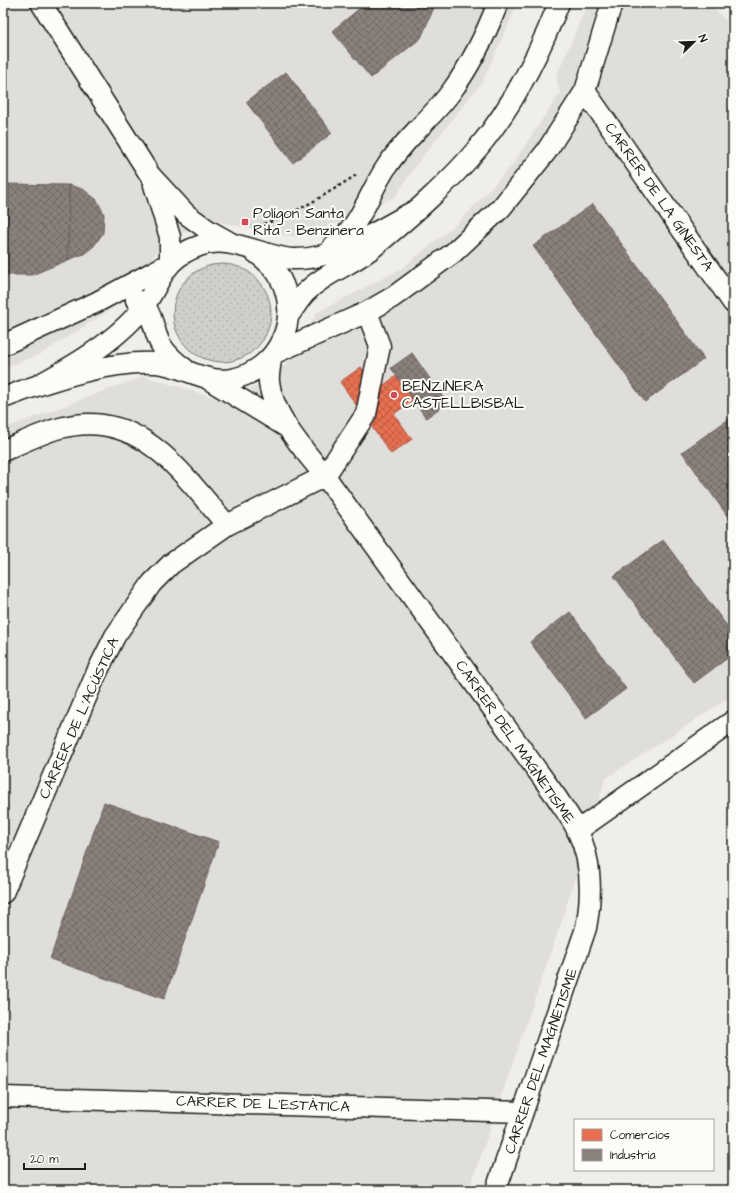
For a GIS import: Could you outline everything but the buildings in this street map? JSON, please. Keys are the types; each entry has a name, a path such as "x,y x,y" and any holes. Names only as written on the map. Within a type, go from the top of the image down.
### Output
{"street":[{"path":"41,3 150,175 186,214 208,230 232,243 252,250 294,258 316,256 364,237 416,210"},
{"path":"316,256 342,240 350,231 387,165 451,92 472,57 498,3"},
{"path":"289,315 305,293 320,281 362,257 416,210 452,177 478,147 499,120 531,65 559,3"},
{"path":"3,398 40,384 102,369 136,363 157,363 201,376 232,379 253,371 273,355 367,312 393,297 453,253 501,208 546,152 585,91 612,3"},
{"name":"CARRER DE LA GINESTA","path":"585,91 733,303"},
{"path":"40,384 104,346 137,316 170,263 170,237 150,175"},
{"path":"3,344 36,331 97,302 170,263 183,253 199,245 217,242 232,243"},
{"path":"252,250 268,262 280,277 287,295 289,315 285,335 273,355"},
{"path":"97,302 126,297 149,297"},
{"path":"149,297 152,305 153,323 160,344 174,361 201,376"},
{"path":"325,476 366,414 380,346 367,312"},
{"path":"3,329 36,331"},
{"name":"CARRER DEL MAGNETISME","path":"273,355 269,381 273,396 288,428 325,476 558,798 578,831 588,868 590,903 586,928 496,1190"},
{"name":"CARRER DEL MAGNETISME","path":"201,376 288,428"},
{"path":"3,451 59,428 81,424 100,424 119,427 152,445 168,459 227,525"},
{"name":"CARRER DE L'ACÚSTICA","path":"3,893 97,672 115,636 152,583 172,564 227,525 325,476"},
{"path":"578,831 733,721"},
{"name":"CARRER DE L'ESTÀTICA","path":"3,1097 523,1112"}],"path":[{"path":"253,227 282,218 315,201 358,173"}],"shaded area":[{"path":"3,3 518,3 483,81 419,161 395,197 317,232 293,237 214,221 184,232 158,251 114,307 43,353 3,369"},
{"path":"588,3 708,3 733,27 733,695 605,779 562,920 469,1190 3,1190 3,429 144,376 209,396 242,392 264,383 286,364 300,348 316,313 401,269 460,221 512,165 560,93 556,77"},
{"path":"212,264 232,264 241,267 257,278 268,294 271,303 271,323 268,332 257,348 241,359 232,362 212,362 195,354 187,348 181,340 173,323 173,303 181,286 187,278 195,272"}],"place":[{"name":"Polígon Santa Rita - Benzinera","path":"245,222"},
{"name":"BENZINERA CASTELLBISBAL","path":"394,395"}]}
